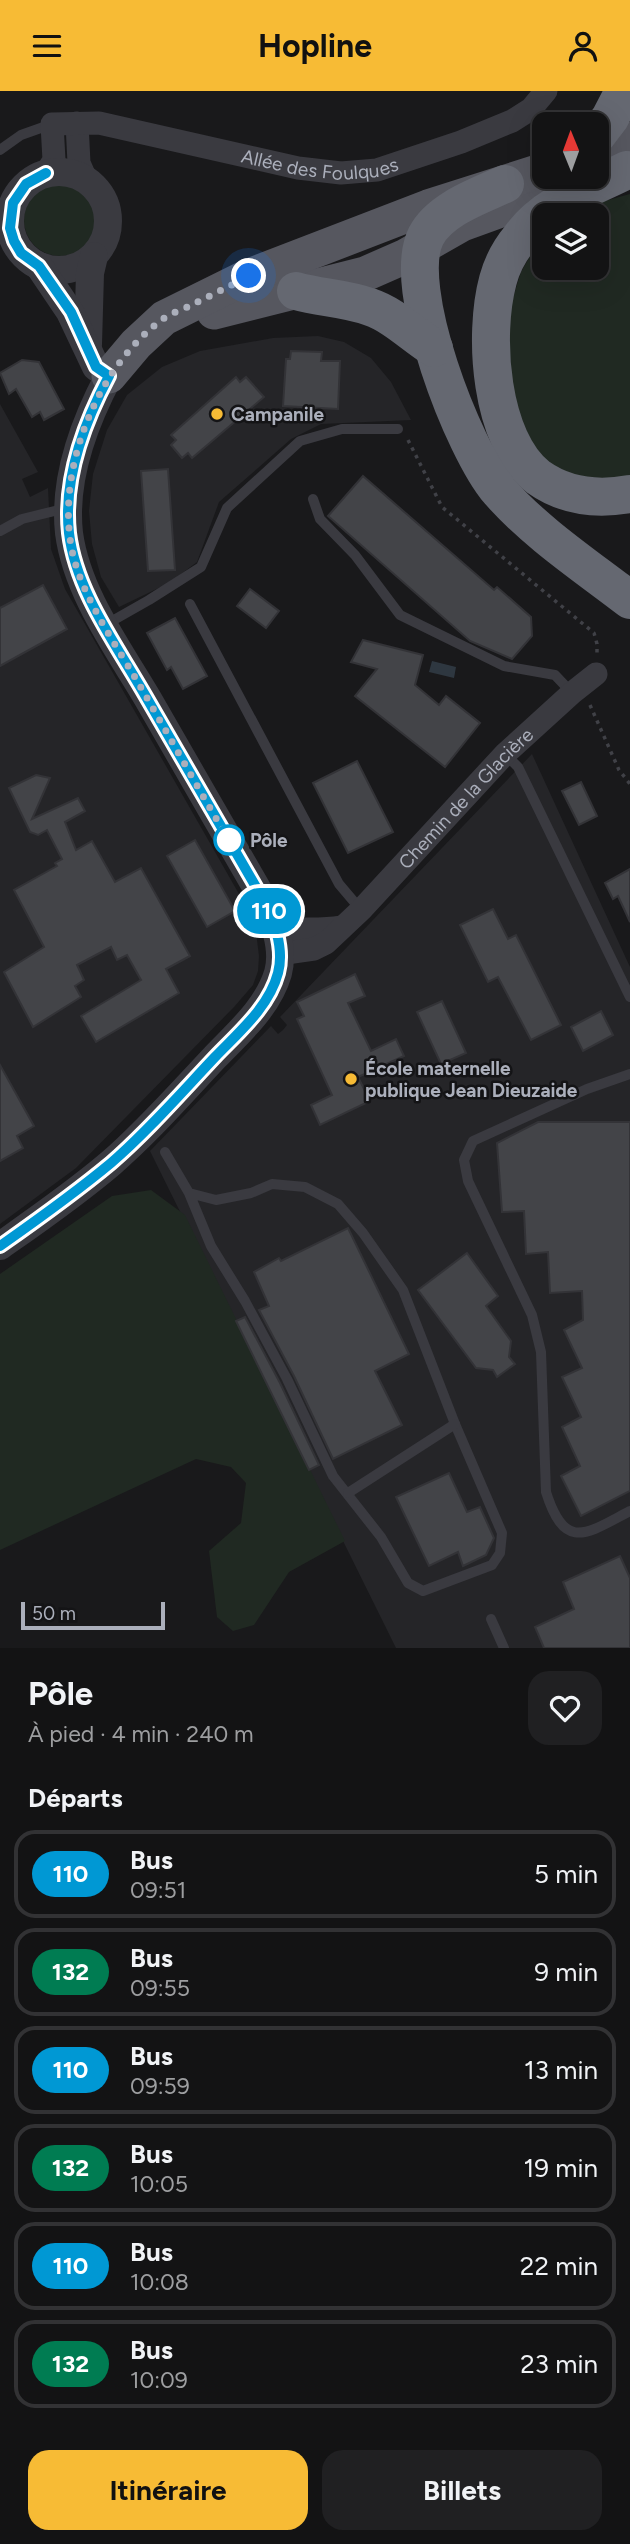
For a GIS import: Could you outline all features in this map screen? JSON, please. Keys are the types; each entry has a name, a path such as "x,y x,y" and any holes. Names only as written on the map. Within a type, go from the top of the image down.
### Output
{"highway":[{"path":"609,119 624,91"},
{"path":"612,164 530,224 506,261 498,280 492,317 496,393 502,420 521,458 536,475 557,488 581,496 607,498 630,494"},
{"path":"505,184 466,202 438,221 421,248 418,271 434,348 461,423 481,466 496,488 516,510 630,600"},
{"path":"296,291 348,299 374,308 434,348"}],"main road":[{"path":"136,344 208,313 365,274 462,225 612,164"},
{"path":"109,376 136,344 164,318 249,276 428,207 532,174"}],"street":[{"name":"Allée des Foulques","path":"52,124 99,123 129,128 298,168 341,173 377,170 461,142 512,121 531,109 546,91"},
{"path":"0,257 13,257 54,270 68,270 82,265 102,246 109,222 103,197 86,179 79,163 77,123"},
{"path":"46,173 54,160 52,124"},
{"path":"0,1247 111,1163 258,1011 271,992 278,971 278,942 267,906 104,625 73,557 69,530 71,479 76,455 98,396 109,376 96,367 71,312 36,264 14,241 5,221 26,184 46,173 66,172 86,179"},
{"path":"88,347 90,273 94,256"},
{"name":"Chemin de la Glacière","path":"278,942 290,929 323,930 341,927 505,754 596,674"}],"lane":[{"path":"0,150 21,135 52,124"},
{"path":"104,625 201,567 227,508 300,441 342,429 398,429"},
{"path":"313,499 320,519 355,555 400,615 504,666 555,675 572,693"},
{"path":"0,531 22,519 69,507"},
{"path":"190,604 339,884 360,910"},
{"path":"505,754 519,767 630,997"},
{"path":"630,1074 587,1089 473,1141 464,1160 468,1181 531,1315 541,1352 546,1492 551,1507 564,1528 574,1534 590,1532 630,1511"},
{"path":"165,1152 189,1193 211,1247 245,1301 287,1379 333,1476 381,1537 408,1583 423,1591 492,1565 500,1553 502,1533 455,1424 403,1290 363,1233 338,1204 305,1187 272,1184 251,1193 216,1200 189,1193"},
{"path":"348,1493 455,1424"},
{"path":"491,1619 504,1648"}],"path":[{"path":"398,429 404,432 442,507 594,633 597,644 596,674 589,703 619,770 630,784"}],"shaded area":[{"path":"60,184 80,190 90,200 96,220 90,240 80,250 60,256 40,250 30,240 24,220 30,200 40,190"},
{"path":"630,194 630,480 577,482 530,450 512,413 508,314 521,272 532,253 532,280 609,280 609,203 597,203"},
{"path":"318,336 344,342 371,358 391,382 411,420 321,424 291,439 219,502 197,562 169,583 119,607 101,577 92,544 89,511 93,474 107,430 127,395 162,367 200,351 273,338"},
{"path":"0,404 38,472 22,479 30,497 48,488 51,549 65,589 247,908 255,924 259,956 253,985 234,1007 76,1168 0,1224"},
{"path":"432,661 456,667 454,678 429,672"},
{"path":"532,754 630,967 630,1648 396,1648 150,1151 271,1026 278,1034 283,1030 287,1025 280,1017"},
{"path":"151,1190 185,1215 345,1541 289,1572 254,1625 233,1631 217,1617 209,1551 241,1523 246,1483 231,1467 196,1459 0,1550 0,1274 112,1196"}],"building":[{"path":"291,351 322,352 321,361 340,361 338,409 283,406 286,359 290,359"},
{"path":"22,360 39,362 64,409 44,420 40,412 32,417 16,389 9,394 0,373"},
{"path":"236,377 240,382 246,377 264,397 192,458 188,453 182,458 171,445 176,440 171,435"},
{"path":"168,469 175,570 148,571 141,471"},
{"path":"363,476 494,590 497,587 531,617 532,636 512,659 470,641 328,516"},
{"path":"43,585 67,629 0,666 0,608"},
{"path":"250,589 279,611 266,628 237,606"},
{"path":"175,618 207,676 183,689 171,667 167,670 147,633"},
{"path":"363,640 423,655 415,685 439,705 446,696 480,723 445,767 355,696 377,669 351,662"},
{"path":"357,761 393,832 348,853 313,783"},
{"path":"36,775 50,778 32,819 78,798 85,811 65,822 76,850 92,841 115,882 141,868 190,956 166,969 179,993 96,1042 81,1016 141,980 127,955 117,960 111,947 77,965 84,980 75,986 81,997 33,1027 4,972 44,947 14,890 57,866 55,863 62,859 47,830 38,835 30,832 9,788"},
{"path":"581,782 597,816 579,825 562,791"},
{"path":"195,840 235,911 207,927 167,856"},
{"path":"630,869 630,922 618,896 613,899 605,883"},
{"path":"493,909 508,939 516,935 561,1025 531,1040 498,977 488,982 460,925"},
{"path":"355,974 365,996 348,1003 371,1051 396,1039 404,1056 358,1077 370,1101 320,1125 311,1105 332,1095 297,1019 304,1016 297,1002"},
{"path":"442,1001 466,1053 441,1064 417,1012"},
{"path":"601,1011 613,1035 583,1051 571,1027"},
{"path":"0,1065 34,1126 17,1136 23,1148 0,1161"},
{"path":"538,1122 630,1122 630,1491 581,1516 561,1476 580,1466 562,1427 581,1417 562,1377 582,1368 564,1330 583,1320 582,1291 550,1293 548,1252 526,1254 524,1211 502,1212 497,1143"},
{"path":"348,1228 409,1354 375,1371 402,1425 333,1459 259,1310 269,1306 254,1272"},
{"path":"467,1253 498,1296 486,1306 511,1341 509,1357 515,1364 497,1377 493,1370 476,1368 418,1290"},
{"path":"245,1317 319,1465 309,1470 236,1321"},
{"path":"449,1473 467,1512 480,1507 494,1538 486,1555 463,1566 458,1552 429,1566 396,1497"},
{"path":"620,1556 630,1578 630,1648 544,1648 535,1627 574,1609 563,1582"}],"bus line":[{"name":"110","path":"0,1246 111,1163 189,1085 258,1011 271,992 278,971 279,954 274,923 267,906 98,613 73,557 69,530 71,479 85,429 109,376 96,367 71,312 39,266 21,253 14,241 10,228 13,203 26,184 46,173"}],"place":[{"name":"Campanile","path":"217,414"},
{"name":"Pôle","path":"229,840"},
{"name":"École maternelle publique Jean Dieuzaide","path":"351,1079"}],"route":[{"path":"229,840 98,613 83,582 73,557 69,507 76,455 98,396 109,376 136,344 164,318 249,276"}]}
